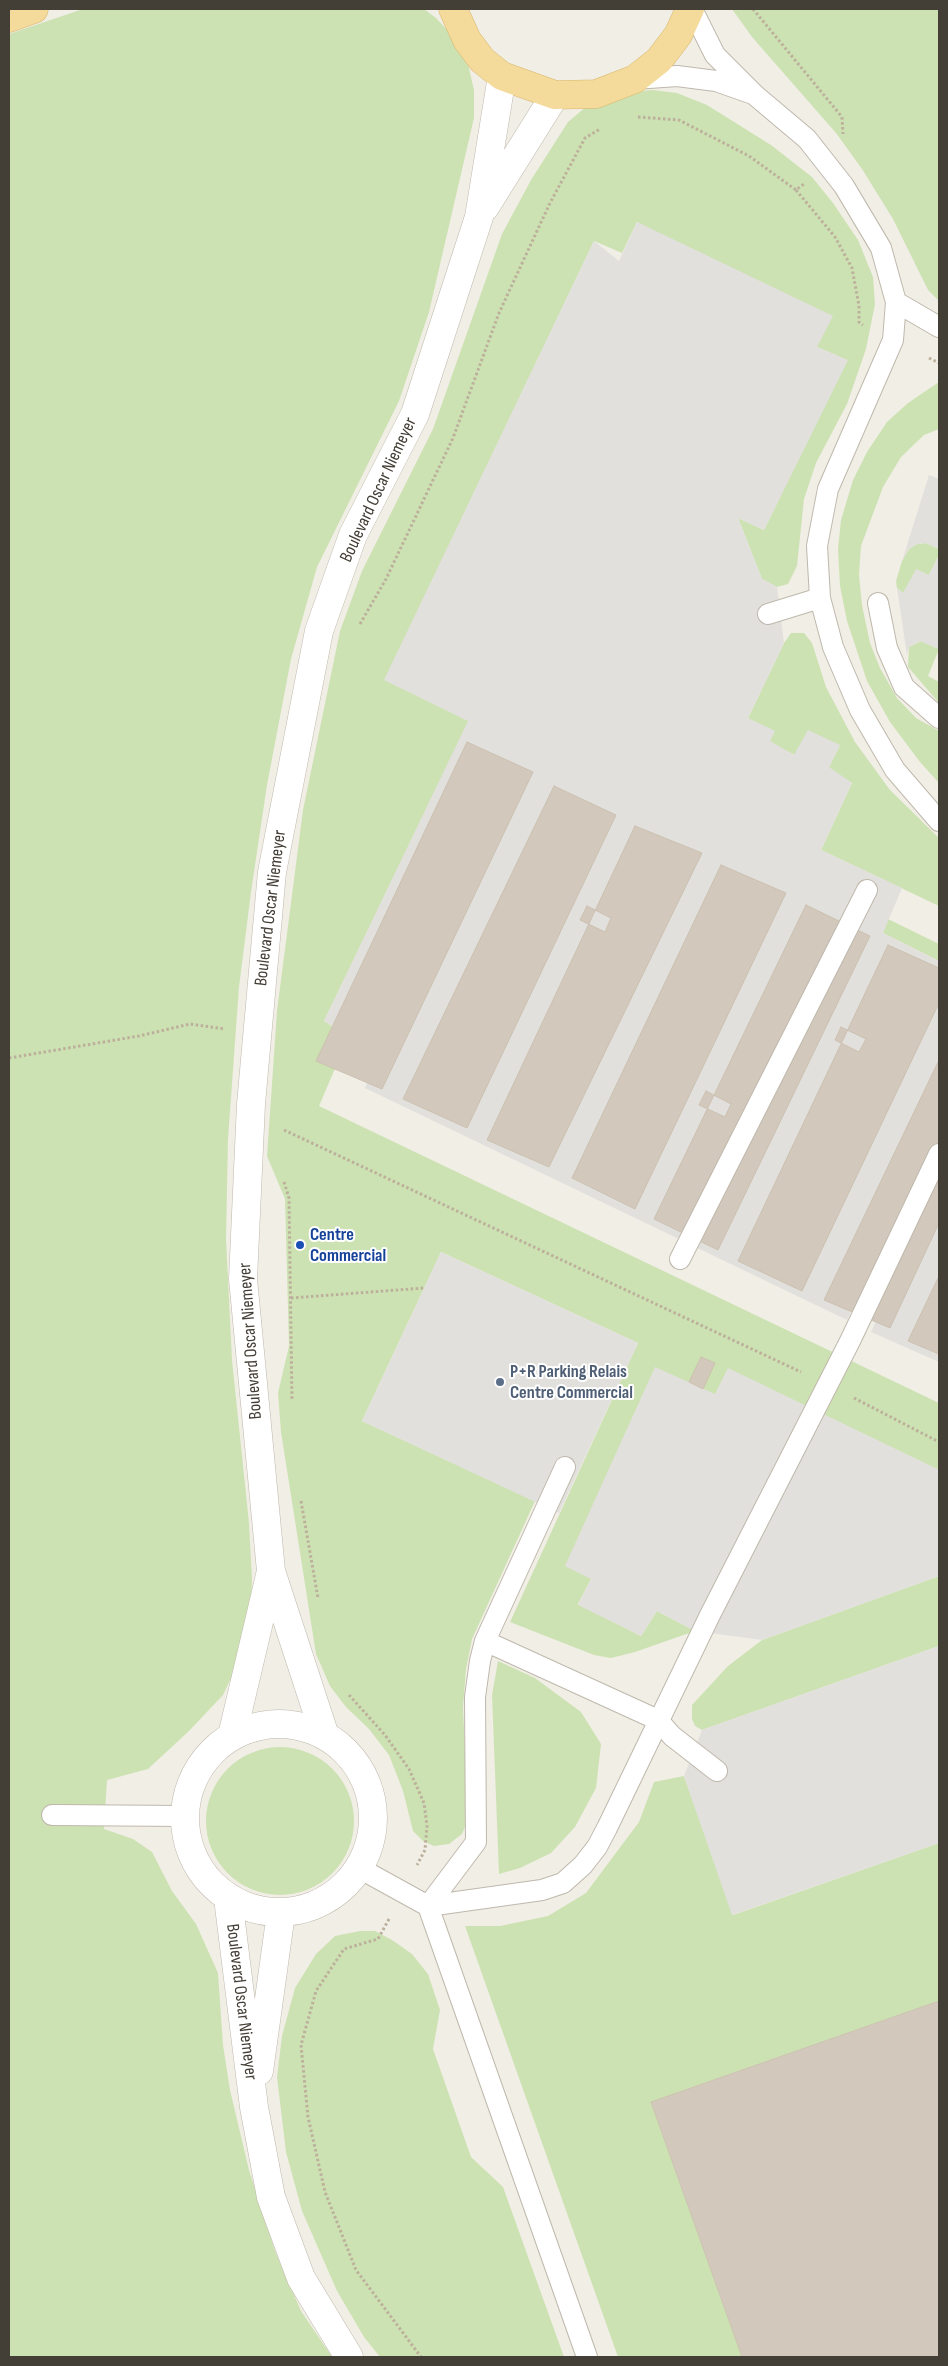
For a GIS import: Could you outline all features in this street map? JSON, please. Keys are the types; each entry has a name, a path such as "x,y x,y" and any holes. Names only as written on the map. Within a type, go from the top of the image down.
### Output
{"main road":[{"path":"9,18 34,9"},
{"path":"449,12 482,60 502,76 555,95 596,94 635,79 659,60 678,35 691,9"}],"street":[{"name":"Boulevard Oscar Niemeyer","path":"325,1736 272,1571 243,1279 251,1104 272,872 319,631 353,536 415,414 479,217 502,76"},
{"name":"Boulevard Oscar Niemeyer","path":"479,217 555,95"},
{"name":"Boulevard Oscar Niemeyer","path":"232,1736 272,1571"},
{"path":"262,1725 295,1725 325,1736 349,1754 365,1780 372,1817 370,1840 359,1868 344,1886 326,1900 304,1909 282,1913 253,1910 228,1898 204,1876 189,1848 184,1816 190,1784 207,1756 232,1736 262,1725"},
{"name":"Boulevard Oscar Niemeyer","path":"228,1898 254,2107 271,2197 301,2278 349,2357"},
{"name":"Boulevard Oscar Niemeyer","path":"254,2107 282,1913"}],"lane":[{"path":"691,9 715,55 756,96 807,138 844,186 881,248 896,302 893,340 828,489 816,546 820,598 833,647 860,710 895,770 939,820"},
{"path":"635,79 677,76 716,81 756,96"},
{"path":"896,302 939,327"},
{"path":"768,614 820,598"},
{"path":"878,603 887,648 904,687 939,718"},
{"path":"680,1259 867,890"},
{"path":"359,1868 428,1906 542,1890 563,1883 583,1865 597,1847 658,1720 850,1340 939,1154"},
{"path":"428,1906 476,1842 475,1697 485,1641 565,1468"},
{"path":"485,1641 658,1720 672,1736 717,1771"},
{"path":"52,1815 184,1816"},
{"path":"428,1906 587,2357"}],"path":[{"path":"753,9 842,117 844,145 796,190"},
{"path":"632,118 679,120 749,156 796,190 835,237 852,268 859,306 859,322 870,330 893,340"},
{"path":"358,627 386,578 453,438 499,314 550,202 585,138 608,124"},
{"path":"9,1058 138,1036 190,1024 257,1034"},
{"path":"281,1137 281,1128 828,1384 939,1442"},
{"path":"282,1177 289,1198 292,1407"},
{"path":"291,1298 424,1288"},
{"path":"300,1494 318,1599"},
{"path":"348,1694 385,1735 409,1769 424,1803 427,1826 425,1850 378,1938 344,1949 316,1991 301,2045 308,2117 325,2192 356,2270 421,2357"}],"green space":[{"path":"83,9 424,9 436,18 453,36 468,64 474,90 474,118 429,312 399,401 317,567 291,659 267,785 251,892 239,987 228,1139 226,1239 232,1360 249,1523 252,1578 251,1621 239,1661 223,1695 189,1731 148,1769 107,1780 104,1829 133,1839 152,1852 172,1891 196,1924 218,1973 223,2045 230,2090 249,2170 275,2251 301,2311 332,2357 9,2357 9,34"},
{"path":"732,9 939,9 939,301 928,290 893,219 862,169 836,133 752,37"},
{"path":"653,90 677,93 707,105 771,145 812,177 833,203 858,240 873,277 875,304 866,349 847,404 816,463 804,499 797,566 788,584 777,587 762,579 738,518 764,530 847,360 817,347 637,222 622,253 594,241 385,680 469,721 324,1021 349,1036 319,1106 939,1403 939,1470 728,1369 716,1394 591,1579 578,1604 641,1636 657,1611 695,1631 635,1652 611,1658 594,1655 510,1622 638,1343 441,1252 362,1421 535,1501 472,1639 466,1669 463,1707 468,1820 462,1834 449,1844 434,1846 423,1841 413,1831 403,1791 389,1755 369,1729 346,1707 330,1686 316,1654 281,1432 278,1393 289,1346 285,1199 267,1156 277,1011 303,810 340,631 362,571 433,429 502,234 531,180 568,122 587,106 630,92"},
{"path":"939,382 939,429 924,435 901,457 883,487 861,546 859,575 862,605 870,643 880,668 897,698 916,718 939,731 939,783 920,762 890,722 867,681 847,621 840,586 838,549 841,520 853,480 867,452 887,422 908,403"},
{"path":"926,543 939,549 939,555 929,575 903,593 897,588 896,581 902,561 909,549 917,544"},
{"path":"791,633 804,633 812,643 826,687 855,742 890,790 939,838 939,906 821,850 852,783 827,771 840,745 795,755 769,743 748,718 784,643"},
{"path":"921,641 939,649 928,676 939,682 939,703 908,667 909,647"},
{"path":"888,919 939,944 939,961 883,933"},
{"path":"939,1576 939,1646 702,1730 695,1726 692,1719 692,1705 728,1666 762,1640"},
{"path":"498,1661 535,1678 581,1712 601,1744 596,1788 575,1827 551,1853 520,1868 499,1874 492,1695"},
{"path":"280,1747 308,1752 333,1768 349,1793 354,1821 349,1849 333,1874 308,1890 280,1895 252,1890 227,1874 211,1849 206,1821 211,1793 227,1768 252,1752"},
{"path":"684,1776 733,1915 939,1843 939,2001 651,2102 742,2357 618,2357 465,1926 500,1926 548,1916 586,1893 639,1822 654,1782"},
{"path":"360,1931 375,1931 392,1940 412,1954 428,1974 440,2010 433,2049 471,2157 503,2187 564,2357 380,2357 364,2337 337,2291 302,2211 286,2152 277,2077 282,2036 295,1988 316,1954 335,1936"}],"shaded area":[{"path":"637,222 833,316 817,347 848,360 764,530 738,518 762,579 777,587 784,643 748,718 775,731 770,741 794,755 808,730 840,745 829,767 852,783 821,850 902,888 883,933 939,961 939,1126 847,1320 365,1088 375,1063 350,1036 324,1021 468,721 384,680 594,241 619,261"},
{"path":"929,475 939,479 939,549 926,543 917,544 909,549 902,561"},
{"path":"939,555 939,649 920,641 909,647 907,655 897,588 903,593 916,569 929,575"},
{"path":"939,1185 939,1362 871,1332"},
{"name":"P+R Parking Relais Centre Commercial","path":"441,1252 638,1343 559,1513 362,1421"},
{"path":"655,1367 715,1394 728,1368 939,1470 939,1576 762,1640 695,1631 657,1611 641,1636 578,1605 591,1579 565,1566"},
{"path":"939,1646 939,1843 732,1915 684,1776 702,1730"}],"building":[{"path":"467,742 533,772 382,1089 316,1061"},
{"path":"554,786 616,815 467,1128 403,1099"},
{"path":"635,826 702,853 549,1167 487,1140"},
{"path":"721,865 786,893 635,1209 572,1178"},
{"path":"806,905 870,936 718,1250 654,1219"},
{"path":"587,906 611,918 605,932 580,920"},
{"path":"888,945 939,968 939,1003 802,1291 738,1261"},
{"path":"841,1027 866,1039 859,1052 835,1040"},
{"path":"939,1060 939,1223 890,1328 824,1300"},
{"path":"706,1091 731,1104 725,1117 699,1105"},
{"path":"939,1276 939,1354 908,1341"},
{"path":"701,1357 715,1363 703,1389 689,1382"},
{"path":"939,2001 939,2357 742,2357 651,2102"}],"place":[{"name":"Centre Commercial","path":"300,1245"},
{"name":"P+R Parking Relais Centre Commercial","path":"500,1382"}]}
